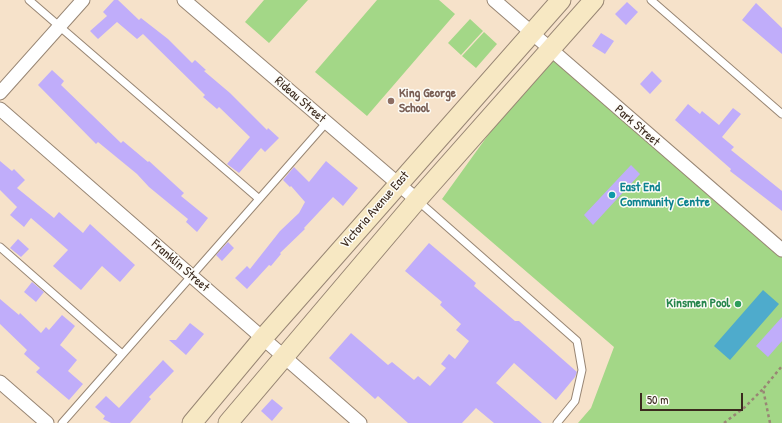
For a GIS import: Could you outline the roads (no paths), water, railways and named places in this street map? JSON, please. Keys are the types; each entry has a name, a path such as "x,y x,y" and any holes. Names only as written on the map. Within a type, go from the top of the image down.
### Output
{"main road":[{"name":"Victoria Avenue East","path":"192,423 263,338 397,184 561,0"},
{"name":"Victoria Avenue East","path":"228,423 285,358 416,200 594,0"}],"street":[{"path":"0,93 83,0"},
{"name":"Rideau Street","path":"184,0 416,200"},
{"name":"Park Street","path":"494,0 782,250"},
{"name":"Franklin Street","path":"0,109 360,423"},
{"path":"0,382 47,423"}],"lane":[{"path":"29,0 258,198"},
{"path":"651,0 782,114"},
{"path":"62,423 190,274 326,122"},
{"path":"416,200 577,341 582,370 576,401 557,423"},
{"path":"0,247 122,354"}],"water":[{"path":"763,290 779,304 730,360 714,346"}],"place":[{"name":"King George School","path":"391,101"},
{"name":"East End Community Centre","path":"612,195"},
{"name":"Kinsmen Pool","path":"738,304"}]}
